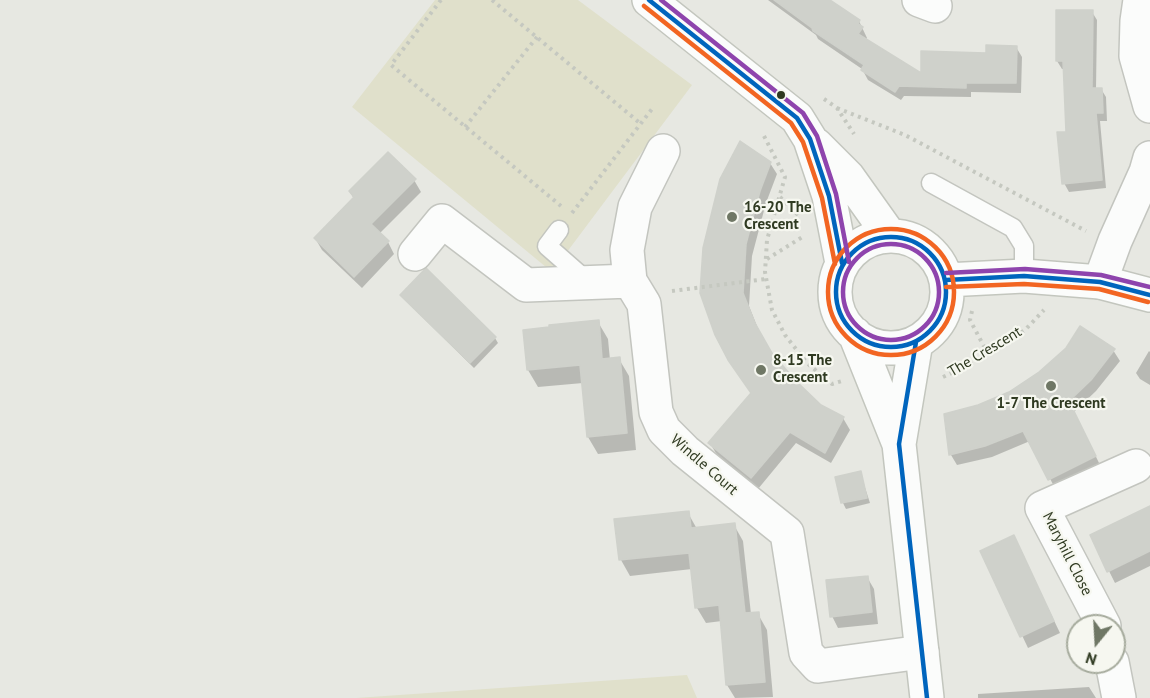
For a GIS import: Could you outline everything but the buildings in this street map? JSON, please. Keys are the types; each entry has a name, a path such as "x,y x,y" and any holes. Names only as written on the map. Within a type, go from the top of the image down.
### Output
{"street":[{"path":"649,0 797,118 810,139 848,177 891,236"},
{"path":"1140,0 1136,56 1150,106"},
{"path":"810,139 829,196 842,263"},
{"path":"415,254 442,221 526,285 589,283 634,288 627,250 634,207 663,151"},
{"path":"1100,282 1150,158"},
{"path":"891,236 909,239 926,248 939,263 946,280 946,299 941,316 931,331 916,342 900,347 884,347 868,343 855,334 842,320 836,301 836,282 842,263 855,249 872,239 891,236"},
{"path":"946,280 1037,277 1100,282 1150,295"},
{"name":"Windle Court","path":"634,288 644,304 656,412 664,430 685,451 787,533 806,653 818,666 922,652"},
{"path":"855,334 899,444 927,698"},
{"path":"899,444 916,342"},
{"name":"Maryhill Close","path":"1098,614 1042,508 1136,466"},
{"path":"1114,674 1119,698"}],"lane":[{"path":"931,183 1013,228 1024,246 1037,277"},
{"path":"559,230 547,246 589,283"}],"path":[{"path":"441,0 391,65 571,214 652,109"},
{"path":"492,0 641,124"},
{"path":"465,127 537,37"},
{"path":"837,108 904,135 1080,229 1116,241"},
{"path":"762,132 785,177 767,240 766,279 772,310 785,335 807,363 832,384 851,377"},
{"path":"780,196 805,224"},
{"path":"766,260 811,231"},
{"name":"The Crescent","path":"936,380 975,362 1024,330 1048,306 1037,277"},
{"path":"634,288 766,279"}],"green space":[{"path":"435,0 578,0 692,85 552,272 352,107"},
{"path":"687,675 697,698 356,698"}],"transit line":[{"path":"649,0 797,118 810,139 829,196 842,263"},
{"path":"661,0 803,113 817,136 836,194 849,262"},
{"path":"644,6 791,123 803,142 822,198 835,264"},
{"path":"891,229 915,234 936,247 949,268 954,292 949,316 936,337 915,350 891,355 867,350 846,337 833,316 828,292 833,268 846,247 867,234 891,229"},
{"path":"891,237 912,241 930,253 942,271 946,292 942,313 930,331 912,343 891,347 870,343 852,331 840,313 836,292 840,271 852,253 870,241 891,237"},
{"path":"891,244 909,248 925,258 935,274 939,292 935,310 925,326 909,336 891,340 873,336 857,326 847,310 843,292 847,274 857,258 873,248 891,244"},
{"path":"946,273 1025,269 1101,275 1150,287"},
{"path":"946,280 1024,276 1100,282 1150,295"},
{"path":"946,287 1024,284 1099,289 1148,302"},
{"path":"916,342 899,444 927,698"}],"place":[{"name":"16-20 The Crescent","path":"732,217"},
{"name":"8-15 The Crescent","path":"761,370"},
{"name":"1-7 The Crescent","path":"1051,386"}]}
